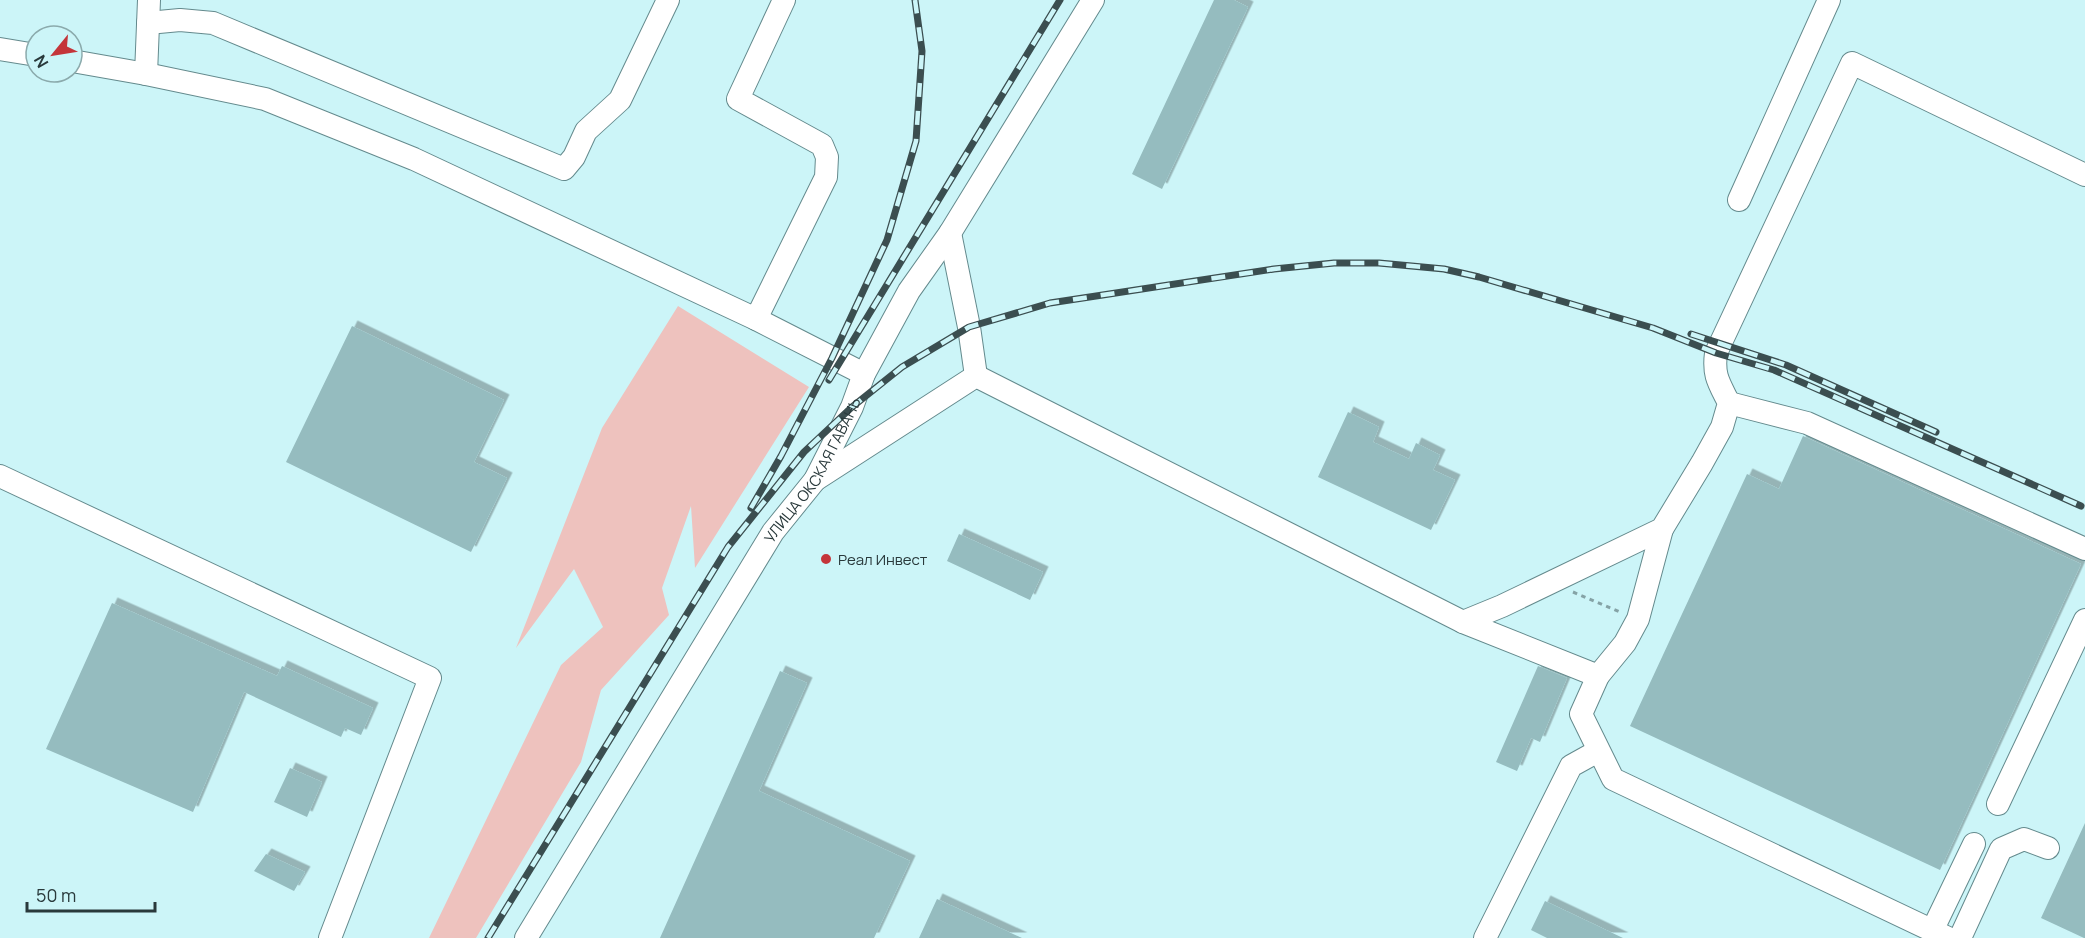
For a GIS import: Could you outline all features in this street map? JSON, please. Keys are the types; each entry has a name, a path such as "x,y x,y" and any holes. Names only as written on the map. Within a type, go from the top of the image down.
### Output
{"street":[{"path":"146,74 149,0"},
{"path":"148,23 180,20 213,23 564,169 574,158 586,131 620,100 668,0"},
{"path":"756,319 826,177 827,157 822,145 738,99 784,0"},
{"name":"УЛИЦА ОКСКАЯ ГАВАНЬ","path":"526,938 773,532 815,480 852,407 864,375 909,291 950,233 1093,0"},
{"path":"1739,200 1829,0"},
{"path":"0,49 24,53"},
{"path":"1974,844 1940,934 1613,779 1581,714 1598,676 1625,644 1638,619 1662,529 1722,427 1729,403 1714,368 1716,353 1852,63 2085,174"},
{"path":"84,64 146,74 265,99 414,159 756,319 864,375"},
{"path":"950,233 969,327 976,376"},
{"path":"815,480 976,376"},
{"path":"976,376 1463,622 1598,676"},
{"path":"1729,403 1807,423 2085,549"},
{"path":"0,476 430,678 330,938"},
{"path":"1463,622 1502,606 1662,529"},
{"path":"1998,804 2085,621"},
{"path":"1485,938 1570,766 1598,751"},
{"path":"1960,938 2001,849 2024,838 2048,848"}],"path":[{"path":"1549,582 1638,619"}],"shaded area":[{"path":"678,306 809,387 695,568 691,506 662,588 669,615 601,690 581,762 476,938 429,938 561,665 603,627 574,569 516,648 602,428"}],"building":[{"path":"1214,0 1234,0 1248,7 1162,189 1132,174"},
{"path":"352,326 504,400 474,462 507,478 471,552 286,462"},
{"path":"1348,412 1379,427 1373,442 1409,459 1416,443 1440,455 1433,470 1455,480 1431,530 1318,477"},
{"path":"1803,436 2081,564 1940,870 1630,726 1747,474 1779,489"},
{"path":"959,534 1043,572 1030,600 947,561"},
{"path":"112,603 277,676 282,666 373,708 361,735 345,728 341,737 244,692 193,812 46,749"},
{"path":"1538,666 1567,678 1540,742 1531,738 1517,771 1496,762"},
{"path":"780,671 807,683 759,791 910,861 874,938 660,938"},
{"path":"290,768 322,782 307,817 274,802"},
{"path":"2085,823 2085,938 2084,938 2041,918"},
{"path":"266,854 305,872 294,891 254,871"},
{"path":"937,899 1022,938 919,938"},
{"path":"1545,901 1623,938 1547,938 1531,930"}],"railway":[{"path":"751,508 832,358 887,240 916,141 922,51 915,0"},
{"path":"829,380 1060,0"},
{"path":"488,938 728,547 804,452 852,407 902,367 969,327 1050,303 1274,269 1334,263 1379,263 1444,269 1479,277 1653,328 1716,353 1774,370 2081,506"},
{"path":"1691,334 1786,365 1936,432"}],"place":[{"name":"Реал Инвест","path":"826,559"}]}
